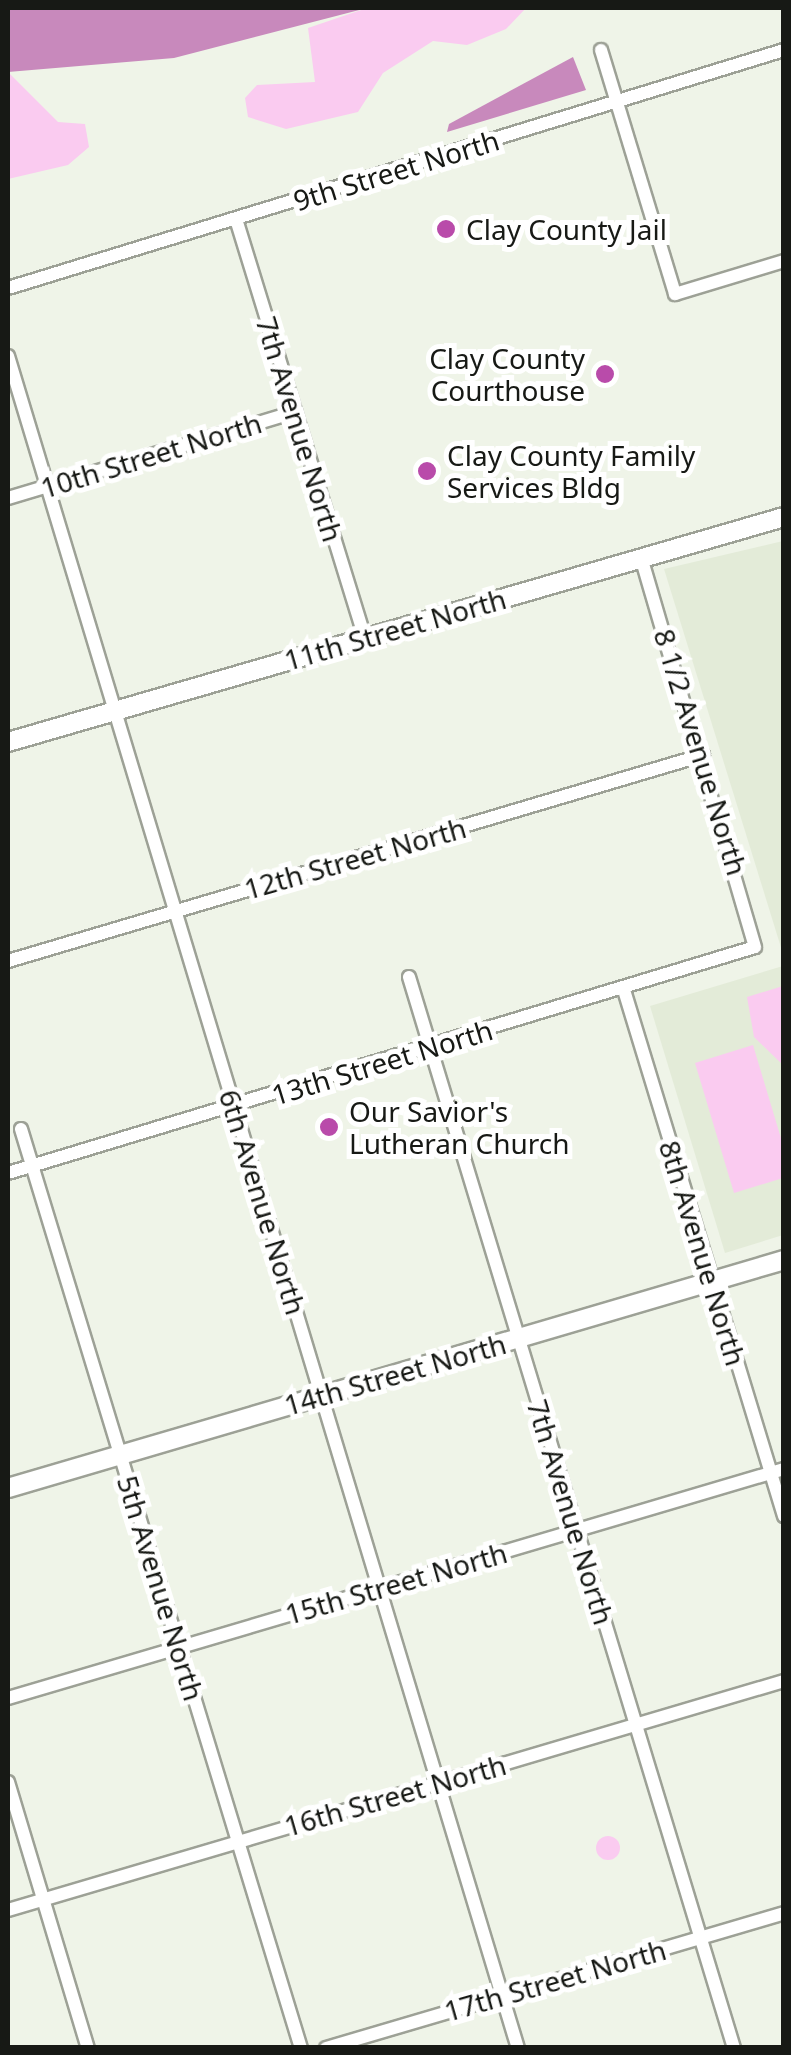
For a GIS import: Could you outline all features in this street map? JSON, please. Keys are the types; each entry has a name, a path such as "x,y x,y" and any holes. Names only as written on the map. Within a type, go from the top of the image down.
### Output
{"street":[{"path":"601,50 675,294 784,261"},
{"name":"9th Street North","path":"8,288 784,50"},
{"name":"7th Avenue North","path":"236,219 365,638"},
{"name":"6th Avenue North","path":"8,356 518,2048"},
{"name":"10th Street North","path":"8,498 295,412"},
{"name":"11th Street North","path":"8,742 784,516"},
{"name":"8 1/2 Avenue North","path":"641,558 703,755 755,947"},
{"name":"12th Street North","path":"8,960 703,755"},
{"name":"13th Street North","path":"8,1173 624,990 755,947"},
{"name":"7th Avenue North","path":"409,976 734,2048"},
{"name":"8th Avenue North","path":"624,990 712,1281 777,1470 784,1516"},
{"name":"5th Avenue North","path":"20,1129 301,2048"},
{"name":"14th Street North","path":"8,1488 784,1260"},
{"name":"15th Street North","path":"8,1698 777,1470"},
{"name":"16th Street North","path":"8,1910 784,1681"},
{"path":"8,1782 88,2048"},
{"name":"17th Street North","path":"326,2048 784,1912"}],"shaded area":[{"path":"8,8 367,8 174,58 8,72"},
{"path":"367,8 526,8 506,29 467,45 433,41 383,73 358,112 286,129 248,117 245,98 257,85 315,82 308,28"},
{"path":"573,57 586,90 447,132 449,124"},
{"path":"8,72 58,122 85,124 89,147 68,165 8,179"},
{"path":"784,541 783,954 664,569"},
{"path":"783,966 783,1235 725,1253 650,1006"},
{"path":"784,986 783,1065 754,1037 747,997"},
{"path":"753,1045 783,1145 783,1178 734,1193 695,1063"},
{"path":"608,1836 620,1848 608,1860 596,1848"}],"place":[{"name":"Clay County Jail","path":"446,229"},
{"name":"Clay County Courthouse","path":"605,374"},
{"name":"Clay County Family Services Bldg","path":"427,471"},
{"name":"Our Savior's Lutheran Church","path":"329,1127"}]}
